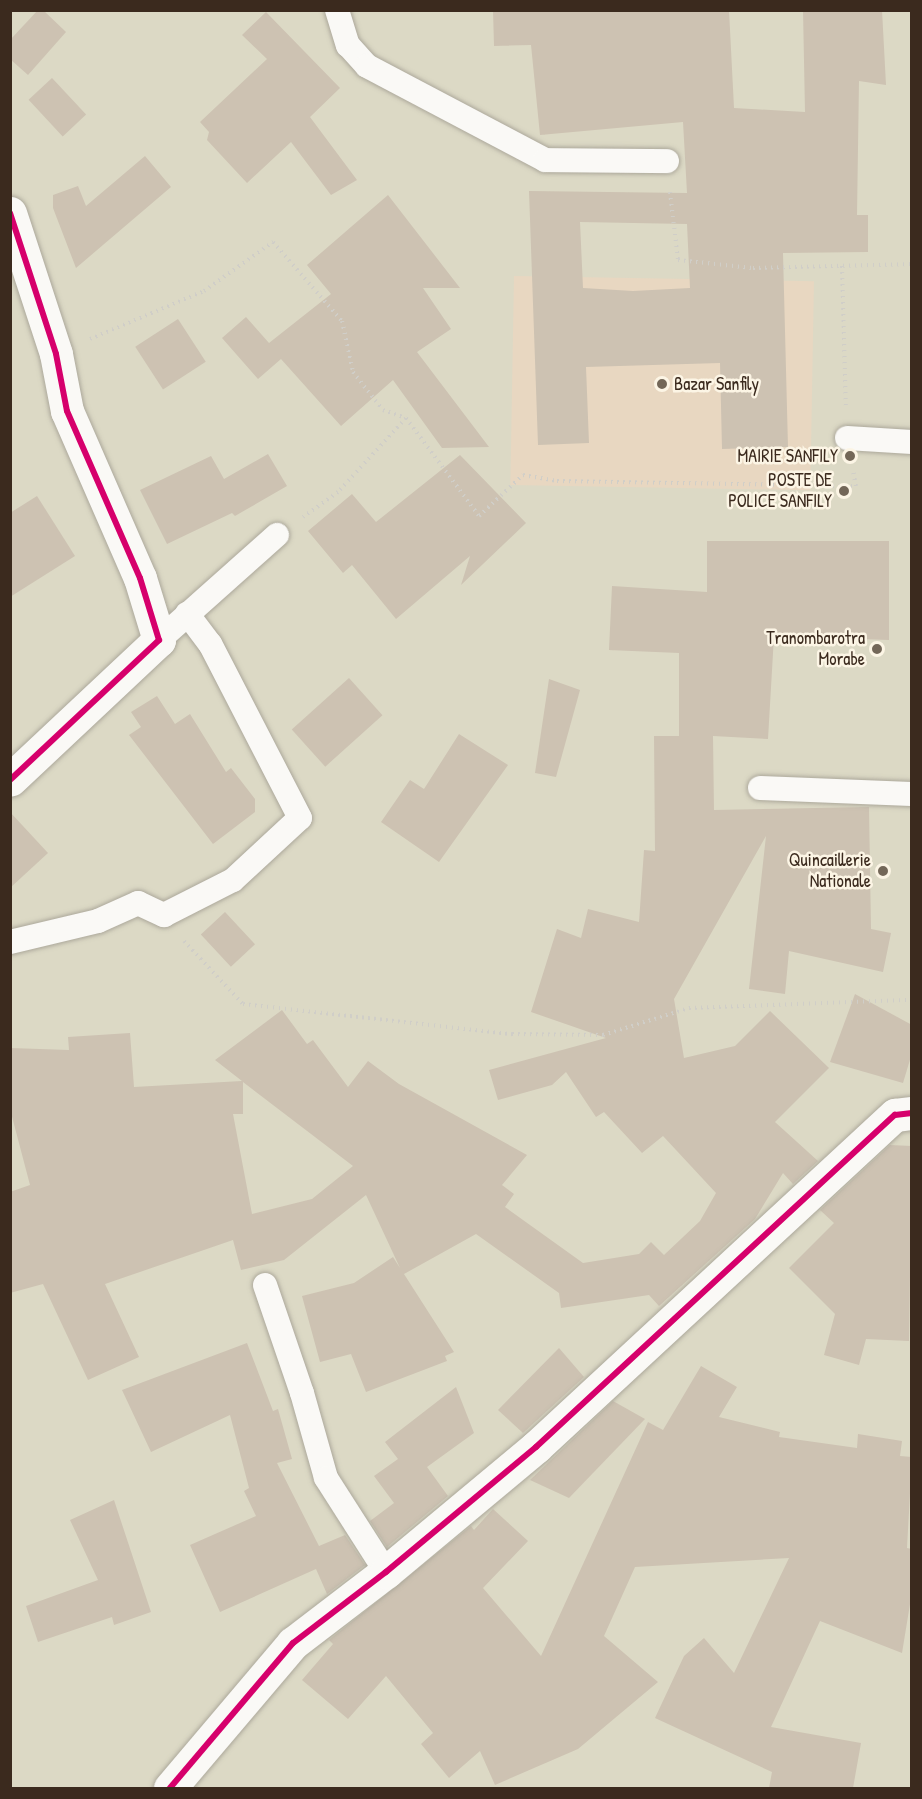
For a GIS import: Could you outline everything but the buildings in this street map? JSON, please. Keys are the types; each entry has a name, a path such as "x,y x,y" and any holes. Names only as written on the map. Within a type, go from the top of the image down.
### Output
{"street":[{"path":"10,213 56,354 68,411 140,578 159,639 10,780"},
{"path":"170,1788 293,1643 386,1572 536,1447 849,1155 895,1115 912,1113"}],"lane":[{"path":"337,10 348,45 367,66 545,160 667,161"},
{"path":"847,438 912,442"},
{"path":"159,639 277,535"},
{"path":"10,942 98,921 138,903 164,915 233,880 300,818 210,644 187,614"},
{"path":"760,788 912,794"},
{"path":"265,1285 303,1393 326,1478 386,1572"}],"path":[{"path":"667,161 678,260 753,268 912,264"},
{"path":"56,354 204,291 273,242 342,321 353,372 382,410 406,418 478,516 523,475 557,481 856,486 847,438 842,266"},
{"path":"277,535 338,492 406,418"},
{"path":"164,915 200,962 243,1004 512,1034 603,1035 689,1008 912,1000"}],"shaded area":[{"name":"Bazar Sanfily","path":"514,276 814,281 810,490 510,485"}],"cycle path":[{"path":"10,213 56,354 67,411 140,578 159,640 10,780"},
{"path":"170,1788 293,1643 386,1572 536,1447 895,1115 912,1113"}],"place":[{"name":"Bazar Sanfily","path":"662,384"},
{"name":"MAIRIE SANFILY","path":"850,456"},
{"name":"POSTE DE POLICE SANFILY","path":"844,491"},
{"name":"Tranombarotra Morabe","path":"877,649"},
{"name":"Quincaillerie Nationale","path":"883,871"}]}
